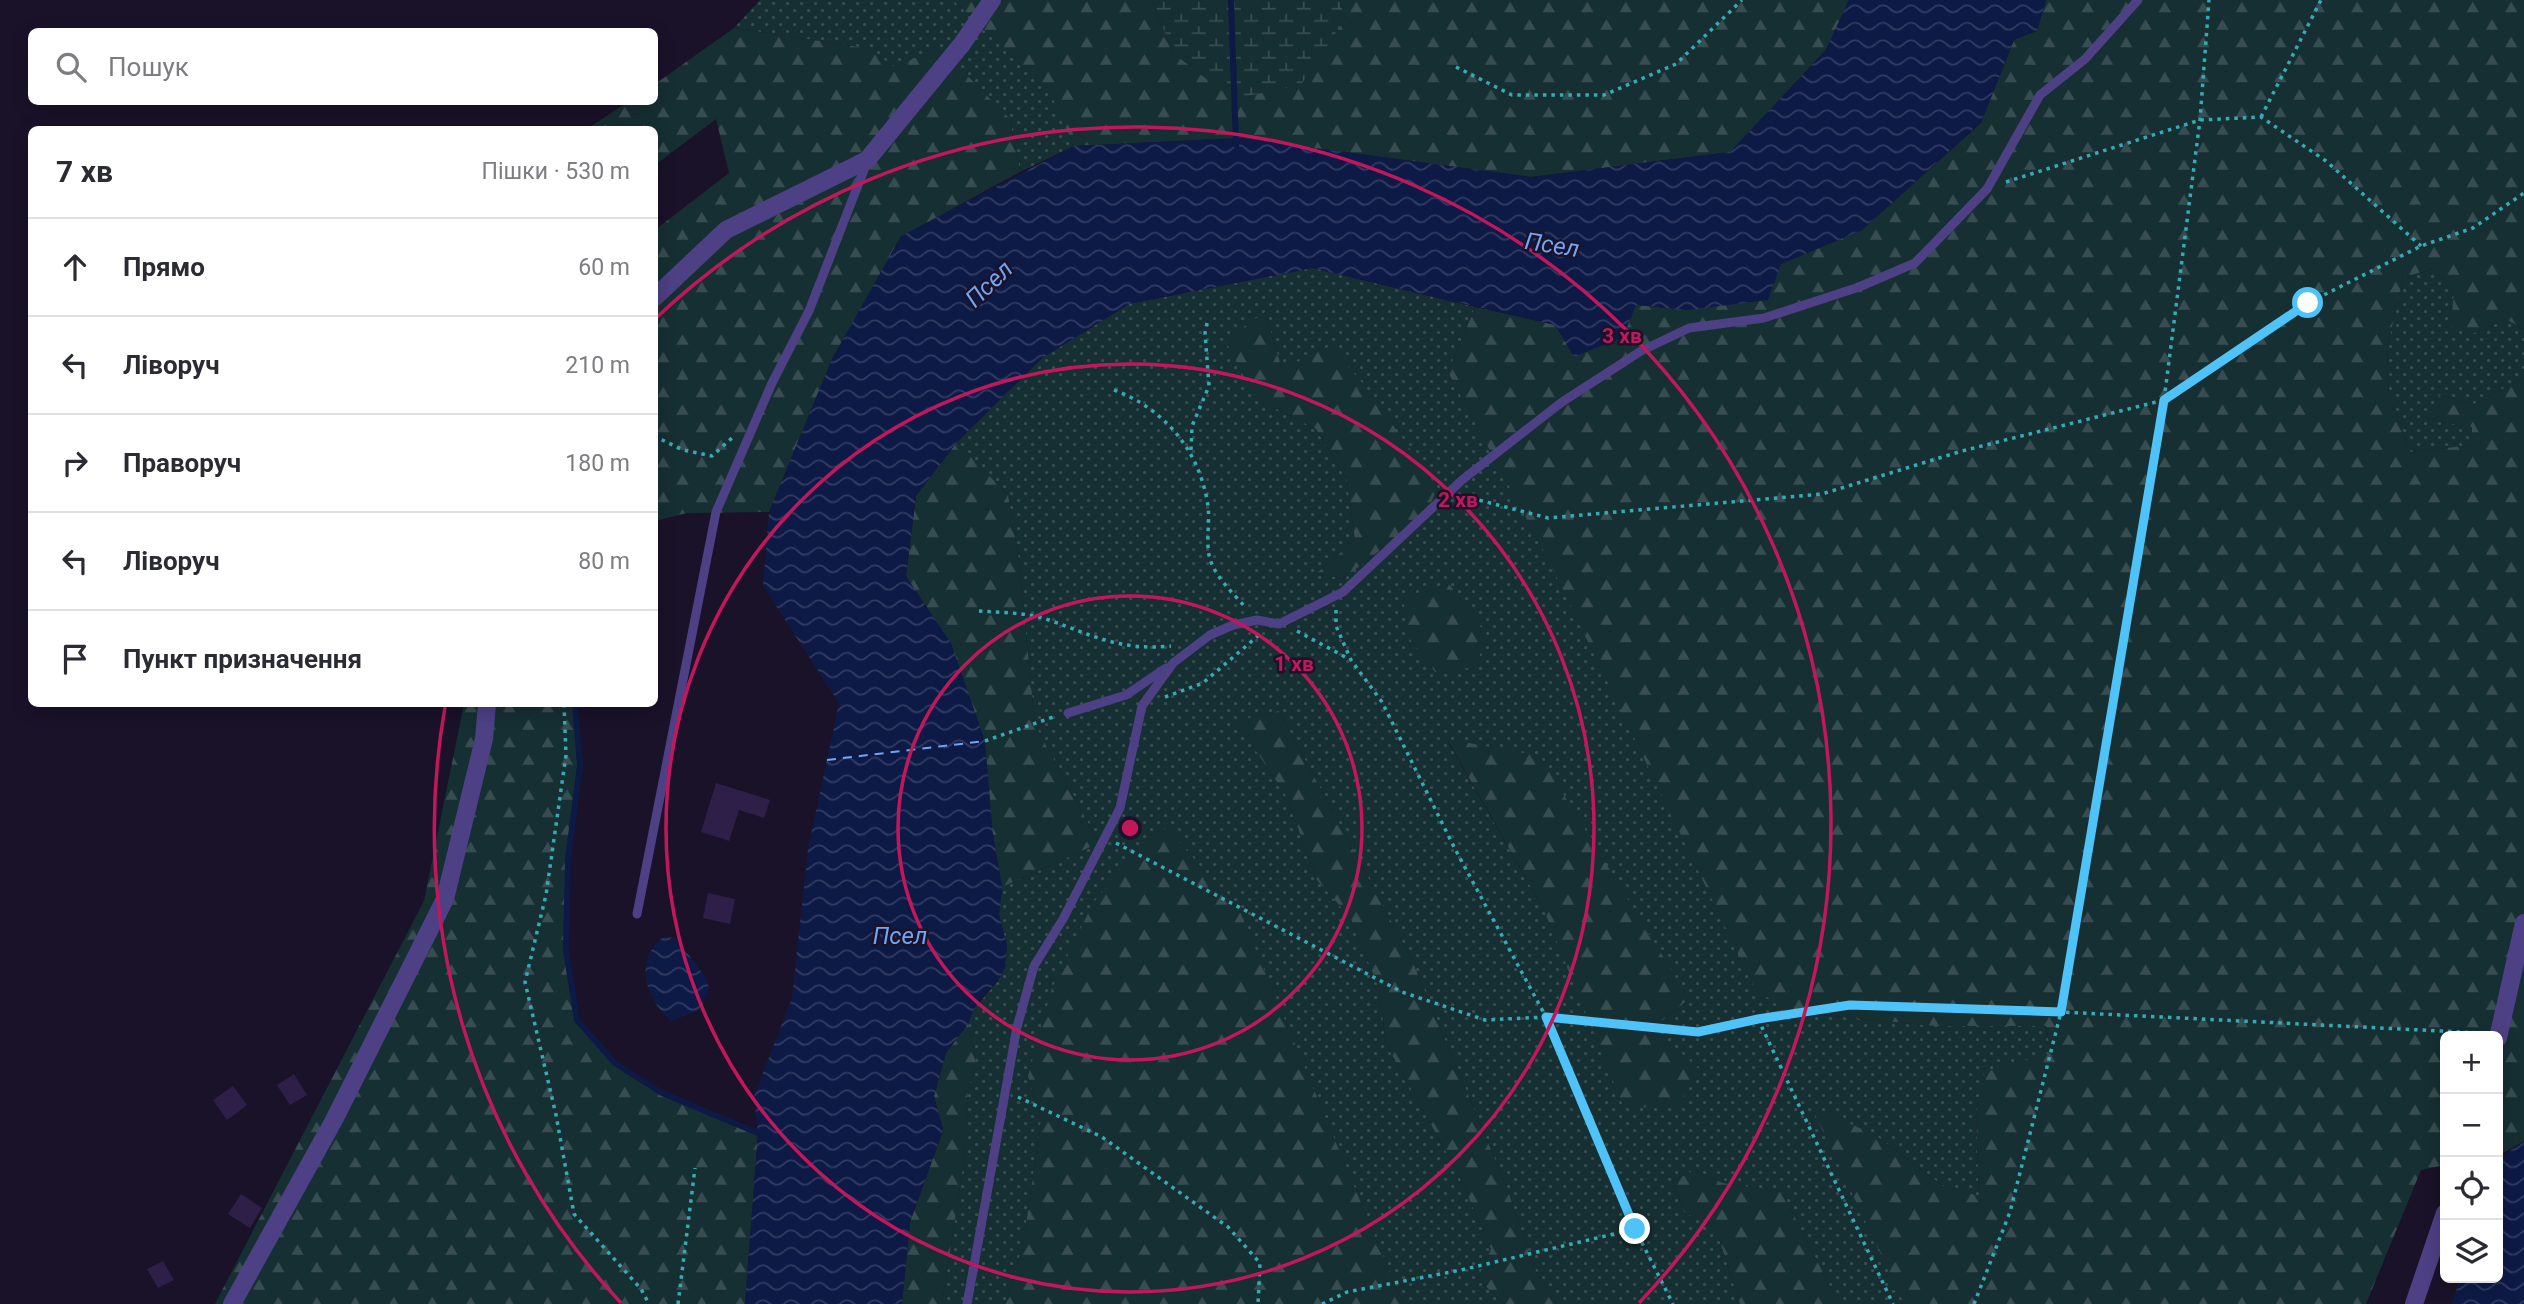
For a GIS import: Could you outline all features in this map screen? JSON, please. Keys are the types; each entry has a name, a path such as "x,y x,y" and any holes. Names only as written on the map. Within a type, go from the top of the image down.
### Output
{"street":[{"path":"658,294 726,230 867,160 962,44 992,0"},
{"path":"232,1304 334,1120 445,899 484,739 487,707"},
{"path":"2499,1031 2524,923"},
{"path":"2414,1304 2443,1220"}],"lane":[{"path":"1068,712 1126,695 1210,635 1233,625 1257,620 1279,624 1343,592 1462,480 1562,402 1641,351 1689,328 1764,318 1859,287 1915,262 1987,188 2039,95 2085,59 2138,0"},
{"path":"637,914 716,512 759,414 809,311 867,160"},
{"path":"967,1304 1017,1027 1034,966 1063,919 1120,808 1142,706 1173,663"}],"path":[{"path":"1456,67 1512,94 1604,95 1676,64 1742,0"},
{"path":"1974,1304 2010,1212 2061,1012 2164,400 2200,120 2209,0"},
{"path":"2261,117 2321,0"},
{"path":"1987,188 2200,120 2261,117 2326,161 2421,246"},
{"path":"1451,493 1548,518 1822,494 1962,451 2164,400 2308,303 2421,246 2473,228 2524,192"},
{"path":"1207,323 1205,333 1209,386 1192,426 1191,452 1208,506 1209,557 1217,574 1257,620"},
{"path":"1114,390 1149,406 1168,422 1191,452"},
{"path":"658,438 682,450 712,456 759,414"},
{"path":"1343,592 1336,608 1336,626 1350,660 1382,702 1455,849 1546,1017 1635,1229 1673,1304"},
{"path":"979,611 1049,620 1094,639 1120,644 1177,645"},
{"path":"1142,706 1203,683 1261,634 1279,624 1350,660"},
{"path":"564,707 566,755 546,895 525,982 556,1115 575,1214 641,1289 649,1304"},
{"path":"985,741 1068,712"},
{"path":"1105,837 1402,992 1485,1020 1546,1017 1698,1032 1758,1019 1850,1005 2061,1012 2440,1033"},
{"path":"1758,1019 1893,1304"},
{"path":"1007,1091 1102,1137 1228,1227 1260,1264 1258,1304"},
{"path":"678,1304 695,1168"},
{"path":"1322,1304 1347,1292 1461,1270 1635,1229"}],"green space":[{"path":"760,0 953,0 1050,90 1074,146 1020,172 1010,119 895,68 866,48 734,28"},
{"path":"953,0 1152,0 1173,53 1345,19 1340,0 1849,0 1826,50 1730,152 1531,177 1240,138 1074,146 1049,90"},
{"path":"1152,0 1340,0 1345,19 1301,85 1232,99 1173,53"},
{"path":"2046,0 2524,0 2524,329 2505,319 2474,333 2451,326 2454,292 2432,269 2403,278 2387,349 2389,395 2410,452 2472,445 2472,427 2427,420 2439,395 2474,404 2524,378 2524,1141 2503,1153 2503,1031 2440,1031 2440,1166 2421,1170 2366,1304 1904,1304 1811,1106 1875,1135 1943,1186 1979,1196 1976,1112 1984,1072 2051,1053 2046,1026 1935,1026 1793,1012 1756,991 1549,561 1448,372 1475,307 1556,325 1636,305 1688,310 1781,264 1862,230 1981,123 2014,40 2037,30"},
{"path":"734,28 866,48 895,67 939,47 1010,119 1020,172 901,237 832,359 769,512 687,513 658,520 658,228 729,173 716,119 658,163 658,126 591,126 623,105 658,105 658,82"},
{"path":"1312,268 1475,307 1448,372 1793,1012 1935,1026 2045,1025 2052,1053 1976,1112 1979,1197 1943,1186 1875,1135 1904,1304 1839,1304 1782,1192 1723,1183 1695,1170 1673,1181 1684,1212 1716,1229 1740,1304 1558,1304 1534,1268 1507,1188 1411,958 1279,711 1237,722 1287,797 1316,879 1350,917 1379,988 1386,1044 1457,1171 1491,1249 1478,1279 1504,1304 1403,1304 1241,915 1028,1076 1041,1121 1023,1245 1005,1304 942,1304 964,1160 968,1089 976,1064 968,1024 971,1012 998,981 1005,967 1007,946 999,914 1002,887 1099,843 1035,725 1019,561 1008,495 957,442 1042,358 1129,304","holes":["1265,312 1282,369 1427,514 1343,579 1317,573 1355,540 1347,480 1316,429 1255,398","1447,740 1688,999 1688,1000 1653,1028 1544,910"]},
{"path":"2433,269 2454,292 2474,333 2505,319 2524,329 2524,378 2474,404 2439,395 2428,420 2472,427 2472,445 2410,452 2389,395 2387,349 2403,278"},
{"path":"1265,312 1282,369 1330,346 1365,386 1437,487 1427,514 1343,579 1317,573 1355,540 1347,480 1316,429 1255,398 1225,340"},
{"path":"957,442 1008,495 1019,561 1035,725 1099,843 1002,887 993,835 906,576 916,496"},
{"path":"1449,584 1487,635 1476,666 1452,672 1435,672 1408,637 1403,597"},
{"path":"463,707 575,707 580,765 568,860 566,950 577,1020 615,1063 662,1093 758,1133 745,1304 215,1304 424,901"},
{"path":"1279,711 1411,958 1507,1188 1534,1268 1558,1304 1504,1304 1478,1279 1491,1249 1457,1171 1386,1044 1379,988 1350,917 1316,879 1287,797 1236,721"},
{"path":"1447,739 1540,756 1689,999 1653,1028 1699,1069 1679,1106 1624,1108 1544,910"},
{"path":"1167,827 1241,914 1403,1304 1005,1304 1023,1245 1041,1121 1028,1076 1052,988 1093,903 1123,866"},
{"path":"968,1024 976,1064 968,1089 964,1160 942,1304 902,1304 910,1222 943,1131 934,1096 946,1053"},
{"path":"1695,1170 1723,1183 1782,1192 1839,1304 1740,1304 1716,1229 1684,1212 1673,1181"}],"water":[{"name":"Псел","path":"1849,0 2046,0 2037,31 2014,40 1981,122 1862,230 1781,264 1768,300 1688,310 1636,305 1623,337 1574,357 1555,325 1312,268 1129,304 1042,358 957,442 916,496 906,576 951,643 985,741 993,835 1002,887 999,915 1007,946 1005,967 998,981 977,1002 968,1024 946,1053 934,1096 943,1130 910,1222 902,1304 745,1304 758,1133 754,1096 792,998 808,849 839,703 763,586 769,512 832,359 901,236 1074,146 1240,138 1531,177 1730,152 1826,50"},
{"path":"664,937 675,938 706,977 709,988 701,1009 671,1021 655,1002 646,979 648,956"},
{"path":"2524,1141 2524,1304 2452,1304 2458,1283 2503,1283 2505,1154"}],"building":[{"path":"716,783 770,800 764,818 739,810 729,841 701,832"},
{"path":"708,893 735,899 730,924 703,918"},
{"path":"294,1074 307,1095 290,1105 277,1085"},
{"path":"233,1086 247,1105 227,1120 213,1100"},
{"path":"241,1194 262,1208 250,1228 228,1214"},
{"path":"163,1261 174,1280 158,1288 147,1269"}],"waterway":[{"path":"1231,0 1236,145"},
{"path":"575,707 580,765 568,860 566,950 577,1020 615,1063 662,1093 763,1135"}],"ferry route":[{"path":"827,760 985,741"}],"route":[{"path":"1635,1229 1546,1017 1698,1032 1758,1019 1850,1005 2061,1012 2164,400 2308,303"}]}
